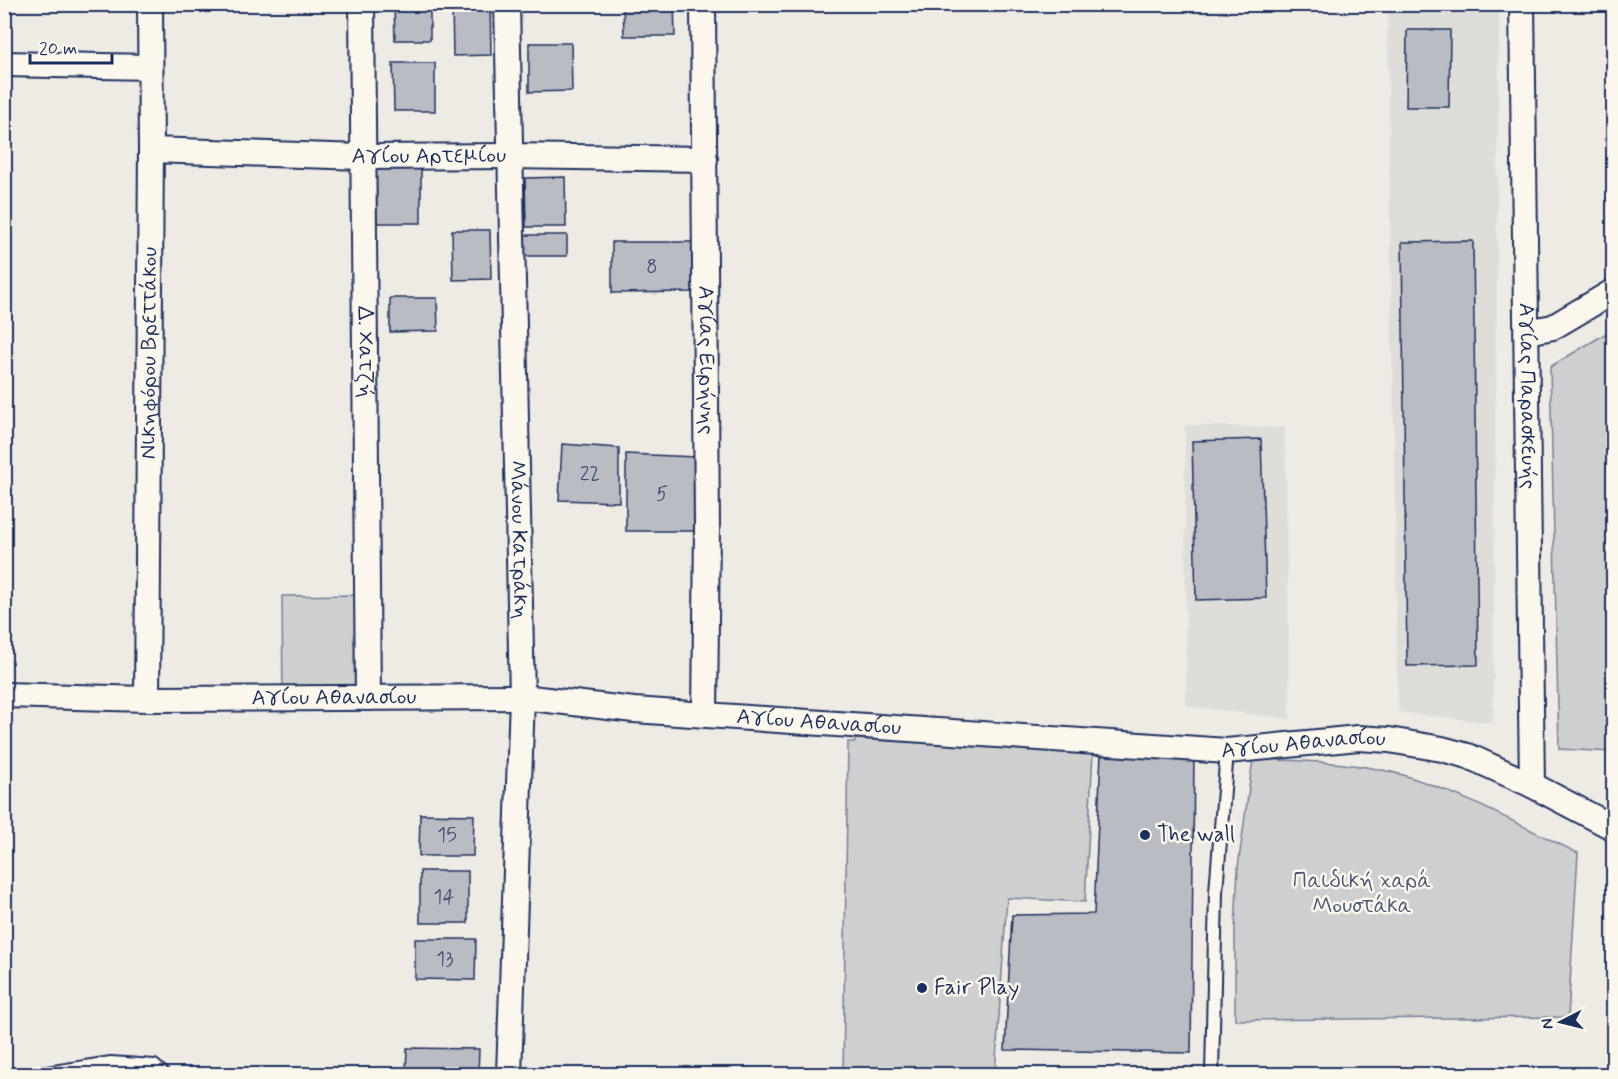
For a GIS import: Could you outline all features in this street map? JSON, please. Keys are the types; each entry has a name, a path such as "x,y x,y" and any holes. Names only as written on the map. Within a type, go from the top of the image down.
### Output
{"street":[{"name":"Νικηφόρου Βρεττάκου","path":"147,699 150,4"},
{"name":"Δ. Χατζή","path":"362,4 369,699"},
{"name":"Μάνου Κατράκη","path":"507,4 522,697 509,1074"},
{"name":"Αγίας Ειρήνης","path":"703,4 707,527 705,714"},
{"name":"Αγίας Παρασκευής","path":"1522,4 1532,785"},
{"path":"4,64 150,67"},
{"name":"Αγίου Αρτεμίου","path":"151,150 363,157 509,156 705,159"},
{"path":"1527,332 1553,327 1614,291"},
{"name":"Αγίου Αθανασίου","path":"4,695 147,699 522,697 634,710 1227,751 1359,738 1389,740 1454,751 1532,785 1614,828"}],"lane":[{"path":"1212,1074 1216,892 1227,751"},
{"path":"41,1074 111,1063 154,1066 163,1074"}],"shaded area":[{"path":"1387,5 1499,5 1493,723 1398,712"},
{"path":"1185,425 1285,428 1290,719 1186,706"}],"green space":[{"path":"1613,329 1613,752 1559,749 1550,367"},
{"path":"356,595 361,707 283,706 282,596"},
{"name":"Fair Play","path":"855,739 1093,752 1085,902 1007,898 995,1074 843,1074 848,742 855,742"},
{"name":"Παιδική χαρά Μουστάκα","path":"1253,759 1348,764 1403,775 1470,801 1578,853 1568,1017 1235,1020 1235,928 1238,867"}],"building":[{"path":"394,4 430,4 430,40 395,40"},
{"path":"452,4 490,4 491,55 453,56"},
{"path":"623,4 674,4 675,36 624,36"},
{"path":"1407,30 1450,30 1449,107 1406,107"},
{"path":"529,43 571,43 572,91 529,92"},
{"path":"393,63 435,63 435,111 394,111"},
{"path":"376,168 421,168 421,223 377,223"},
{"path":"565,177 566,227 526,227 525,178"},
{"path":"452,230 490,230 491,279 453,280"},
{"path":"524,235 567,235 567,256 524,256"},
{"path":"1473,241 1478,665 1407,666 1402,242"},
{"path":"612,242 693,242 693,292 612,293"},
{"path":"390,298 437,298 438,331 390,332"},
{"path":"1261,439 1266,598 1196,600 1192,441"},
{"path":"562,444 619,448 619,502 559,500"},
{"path":"626,454 696,457 698,531 626,531"},
{"name":"The wall","path":"1101,753 1194,756 1191,1053 1005,1050 1012,915 1094,914"},
{"path":"420,814 474,815 473,856 419,856"},
{"path":"420,871 468,871 468,923 420,923"},
{"path":"415,939 476,939 475,980 415,979"},
{"path":"407,1048 479,1049 478,1074 406,1074"}],"place":[{"name":"The wall","path":"1145,835"},
{"name":"Fair Play","path":"922,988"}]}
